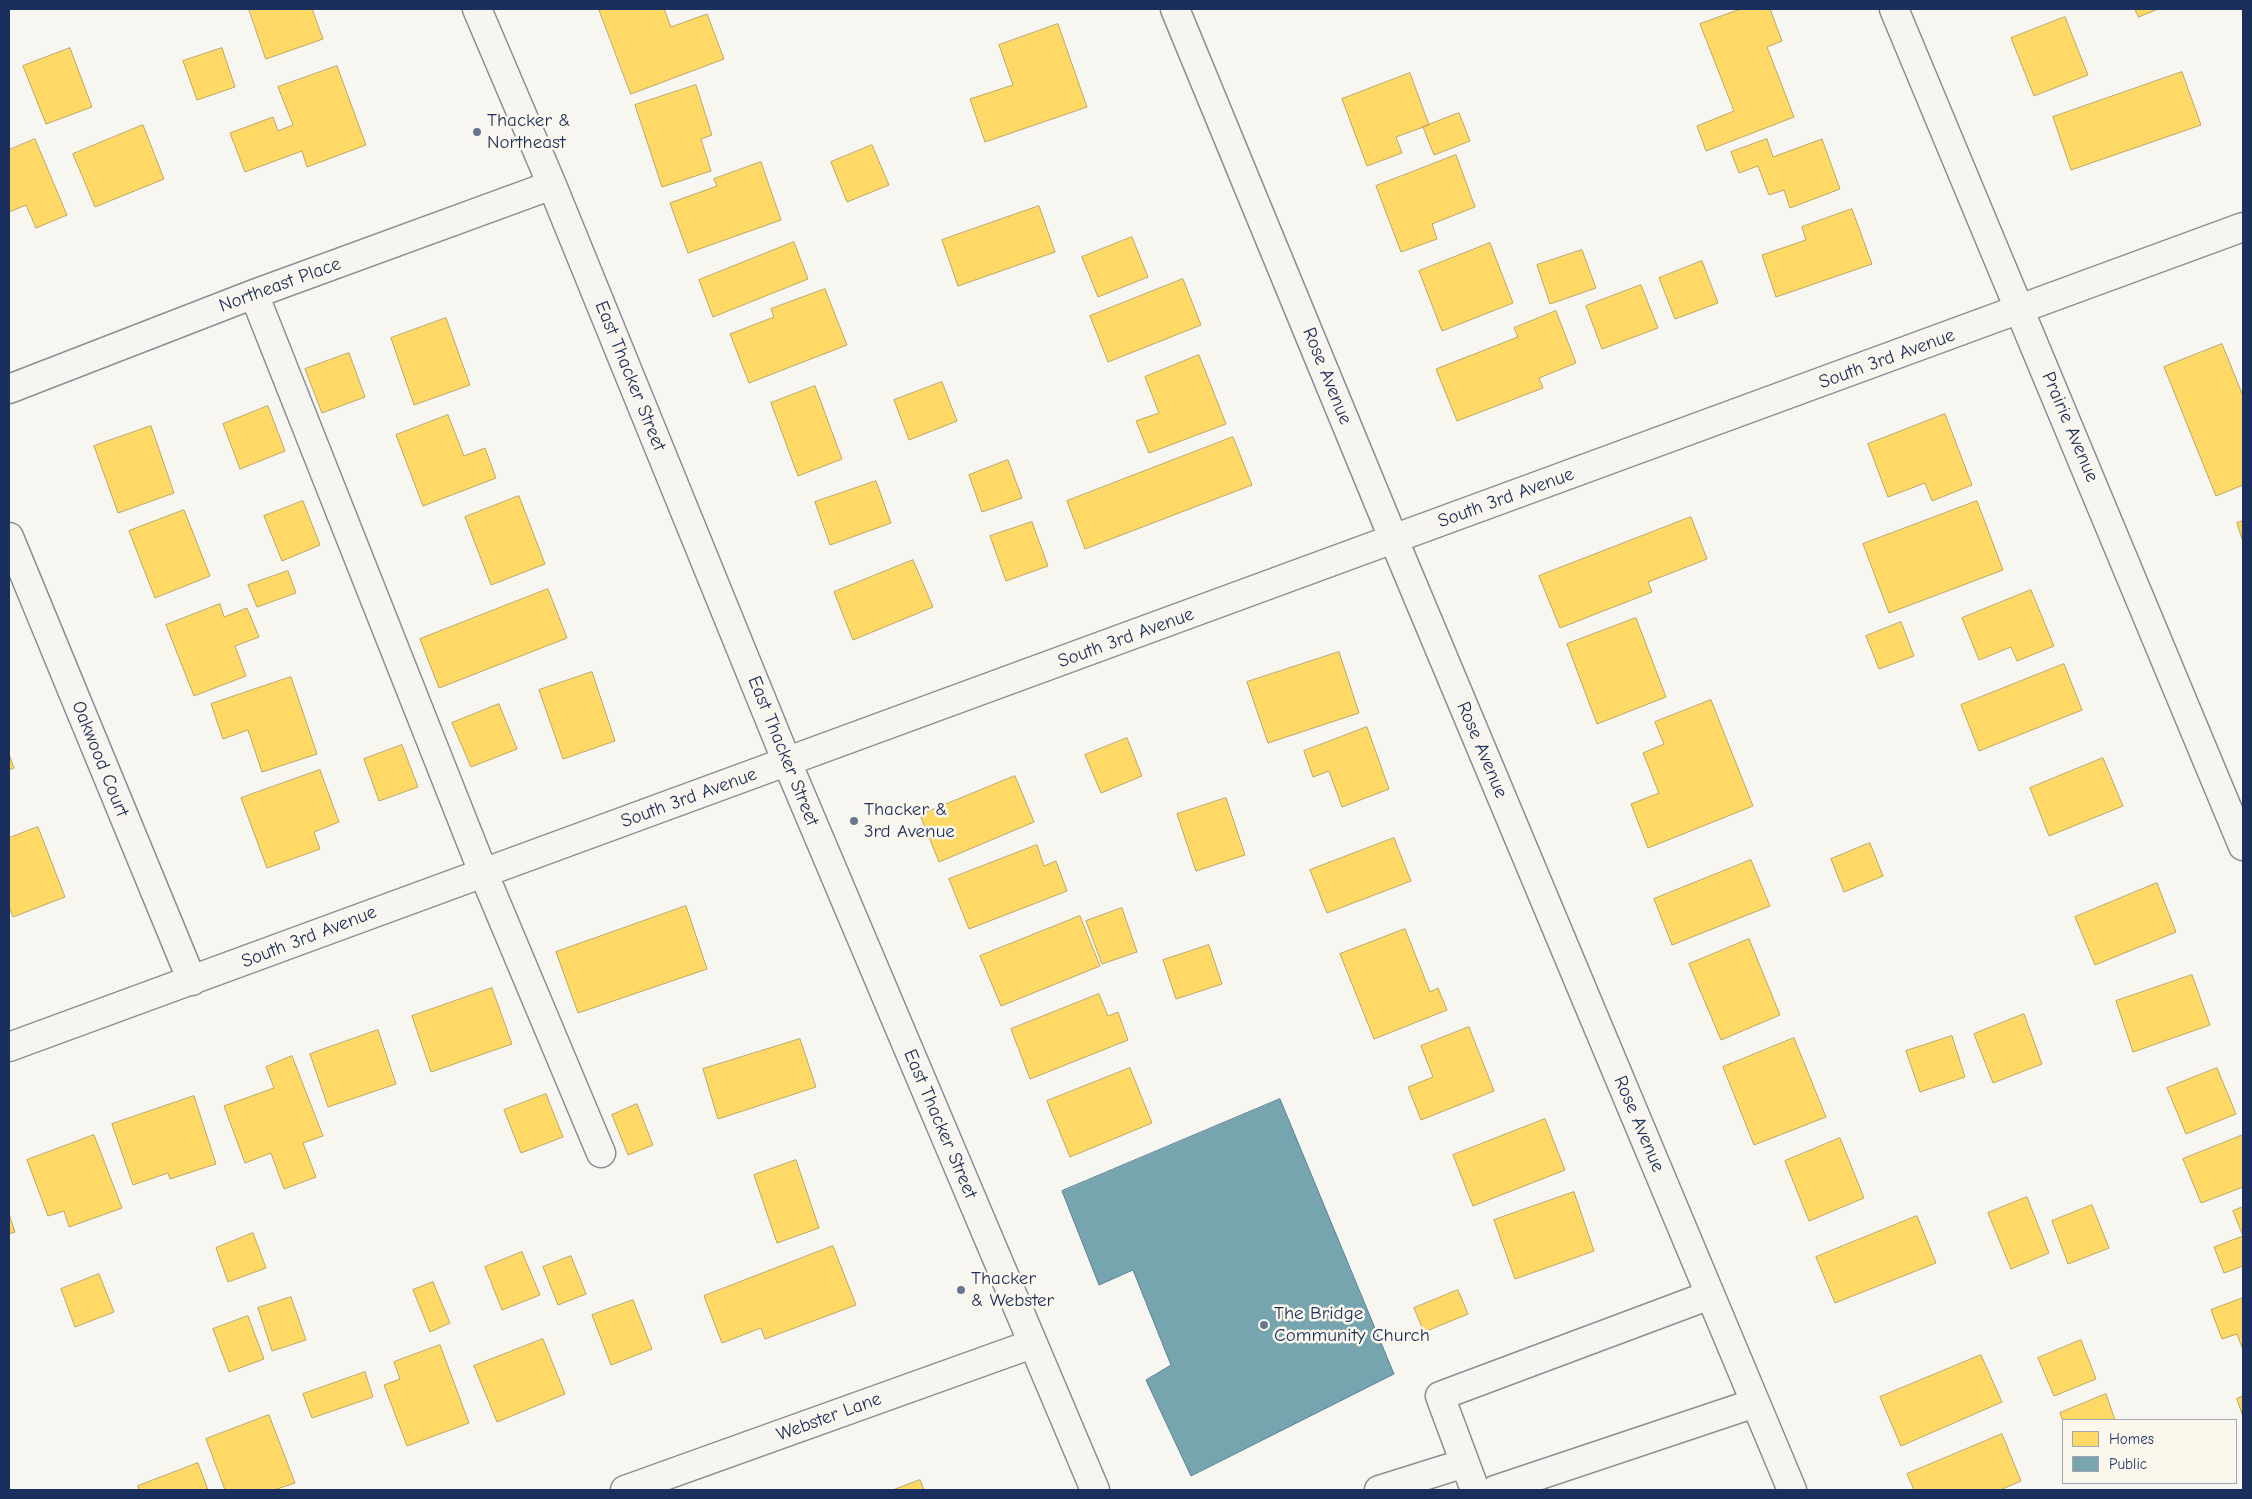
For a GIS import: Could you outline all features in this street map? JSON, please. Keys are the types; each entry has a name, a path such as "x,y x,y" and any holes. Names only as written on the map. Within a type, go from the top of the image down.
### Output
{"street":[{"name":"East Thacker Street","path":"477,9 552,185 788,762 1095,1490"},
{"name":"Rose Avenue","path":"1175,9 1394,540 1792,1490"},
{"name":"Prairie Avenue","path":"1894,9 2021,309 2243,846"},
{"name":"Northeast Place","path":"9,389 254,294 552,185"},
{"name":"South 3rd Avenue","path":"9,1047 2243,228"},
{"path":"254,294 483,872 601,1153"},
{"name":"Oakwood Court","path":"9,537 192,981"},
{"path":"1474,1490 1440,1396 1710,1294"},
{"name":"Webster Lane","path":"625,1490 1032,1344"},
{"path":"1495,1490 1755,1403"},
{"path":"1379,1490 1464,1463"}],"building: Homes":[{"path":"249,9 312,9 323,39 266,59"},
{"path":"599,9 664,9 671,27 707,14 724,59 631,94"},
{"path":"1741,9 1770,9 1782,41 1767,47 1794,117 1706,151 1697,126 1734,111 1700,24"},
{"path":"2135,9 2158,9 2139,17"},
{"path":"2065,17 2088,75 2034,96 2011,38"},
{"path":"1058,24 1087,107 985,142 970,99 1013,85 999,45"},
{"path":"70,48 92,107 46,124 23,66"},
{"path":"222,48 235,87 197,100 183,61"},
{"path":"337,66 366,145 307,167 302,151 245,172 230,133 273,117 278,131 293,125 278,87"},
{"path":"2182,72 2201,125 2071,170 2053,117"},
{"path":"1410,73 1429,125 1396,137 1402,153 1367,166 1342,99"},
{"path":"696,85 712,135 701,139 711,171 662,187 635,105"},
{"path":"1459,113 1470,141 1434,155 1423,127"},
{"path":"143,125 164,179 95,207 73,154"},
{"path":"35,139 67,215 36,228 26,205 9,212 9,150"},
{"path":"1767,139 1773,157 1822,139 1840,189 1790,208 1784,190 1769,195 1758,166 1739,173 1731,152"},
{"path":"872,145 889,185 847,202 831,162"},
{"path":"1456,155 1475,207 1432,224 1437,239 1401,252 1376,186"},
{"path":"761,162 781,220 688,253 670,203 717,186 714,179"},
{"path":"1039,206 1055,252 958,286 942,240"},
{"path":"1852,209 1872,264 1776,297 1762,255 1806,240 1802,227"},
{"path":"1132,237 1148,277 1098,297 1082,257"},
{"path":"794,242 808,279 713,317 699,280"},
{"path":"1490,243 1513,303 1442,331 1419,271"},
{"path":"1582,250 1596,288 1550,304 1537,265"},
{"path":"1702,261 1718,303 1675,319 1659,278"},
{"path":"1183,279 1201,325 1108,362 1090,316"},
{"path":"1641,285 1658,328 1602,349 1586,306"},
{"path":"825,289 847,345 749,383 730,334 774,317 771,309"},
{"path":"1556,311 1576,363 1539,378 1543,388 1457,421 1436,369 1518,337 1514,328"},
{"path":"446,318 470,385 414,405 391,338"},
{"path":"2222,344 2243,396 2243,485 2216,496 2164,367"},
{"path":"349,353 365,397 322,413 305,369"},
{"path":"1199,355 1226,424 1149,453 1136,421 1159,413 1145,377"},
{"path":"942,382 957,421 909,440 894,400"},
{"path":"815,386 842,459 798,476 771,403"},
{"path":"268,406 285,451 240,469 223,424"},
{"path":"1945,414 1972,485 1932,501 1925,483 1888,497 1868,444"},
{"path":"448,415 464,456 485,448 496,478 423,506 396,435"},
{"path":"151,426 174,493 118,513 94,446"},
{"path":"1233,437 1252,485 1085,549 1067,501"},
{"path":"1008,460 1022,498 982,512 969,475"},
{"path":"876,481 891,523 830,545 815,502"},
{"path":"519,496 545,564 491,585 465,517"},
{"path":"303,501 320,545 282,561 264,516"},
{"path":"1977,501 2003,570 1889,613 1863,544"},
{"path":"184,510 210,576 155,598 129,531"},
{"path":"1691,517 1707,559 1648,582 1652,592 1560,628 1539,576"},
{"path":"2243,521 2243,542 2237,523"},
{"path":"1032,522 1048,566 1006,581 990,536"},
{"path":"913,560 933,607 853,640 834,592"},
{"path":"288,571 296,593 257,607 248,585"},
{"path":"548,589 567,638 439,688 420,639"},
{"path":"2031,590 2054,646 2017,661 2011,647 1979,660 1962,618"},
{"path":"220,604 224,617 247,608 259,637 235,646 246,676 194,696 166,625"},
{"path":"1636,618 1666,697 1597,724 1567,644"},
{"path":"1901,622 1914,656 1879,669 1866,636"},
{"path":"1339,652 1359,713 1268,743 1247,682"},
{"path":"2064,664 2082,710 1979,751 1961,705"},
{"path":"592,672 615,741 563,759 539,690"},
{"path":"291,677 317,754 262,772 248,730 223,739 211,704"},
{"path":"1711,700 1753,806 1648,848 1631,804 1659,793 1643,753 1664,744 1655,722"},
{"path":"499,704 517,749 471,767 452,723"},
{"path":"1367,727 1389,789 1342,807 1329,771 1313,777 1304,751"},
{"path":"1127,738 1142,776 1101,793 1085,755"},
{"path":"402,745 418,787 379,801 364,759"},
{"path":"9,754 14,768 9,770"},
{"path":"2103,758 2123,806 2049,836 2030,788"},
{"path":"320,770 339,822 314,832 320,849 267,868 241,798"},
{"path":"1015,776 1034,822 939,862 920,815"},
{"path":"1226,798 1245,855 1196,871 1177,814"},
{"path":"38,827 65,897 13,917 9,907 9,838"},
{"path":"1394,838 1411,881 1327,913 1310,870"},
{"path":"1870,843 1883,876 1844,892 1831,859"},
{"path":"1037,845 1044,866 1056,861 1067,891 969,929 949,879"},
{"path":"1751,860 1770,906 1672,945 1654,899"},
{"path":"2157,883 2176,932 2095,965 2075,917"},
{"path":"686,906 707,969 578,1013 556,952"},
{"path":"1122,908 1137,952 1102,964 1086,921"},
{"path":"1080,916 1100,966 1001,1006 980,956"},
{"path":"1405,929 1430,992 1438,988 1447,1010 1374,1039 1340,954"},
{"path":"1749,939 1780,1015 1721,1040 1689,964"},
{"path":"1209,945 1222,984 1176,999 1163,960"},
{"path":"2192,975 2210,1025 2133,1052 2116,1001"},
{"path":"492,988 512,1044 431,1072 412,1016"},
{"path":"1099,994 1108,1016 1118,1012 1128,1040 1030,1079 1011,1029"},
{"path":"2024,1014 2042,1064 1993,1083 1974,1034"},
{"path":"1469,1027 1494,1091 1421,1120 1408,1087 1433,1077 1421,1046"},
{"path":"378,1030 396,1084 328,1107 310,1054"},
{"path":"1952,1036 1965,1077 1920,1092 1906,1051"},
{"path":"1794,1038 1826,1117 1754,1145 1723,1067"},
{"path":"800,1039 816,1087 718,1119 703,1069"},
{"path":"292,1056 323,1136 303,1143 316,1177 284,1189 271,1153 245,1163 224,1106 274,1088 266,1067"},
{"path":"1130,1068 1152,1123 1070,1157 1047,1101"},
{"path":"2217,1068 2236,1114 2186,1134 2167,1088"},
{"path":"546,1094 563,1137 521,1153 504,1110"},
{"path":"194,1096 216,1164 170,1179 168,1173 133,1185 112,1124"},
{"path":"637,1104 653,1145 628,1155 612,1115"},
{"path":"1545,1119 1565,1170 1473,1206 1453,1155"},
{"path":"94,1135 122,1208 69,1227 64,1211 48,1216 27,1160"},
{"path":"2243,1135 2243,1187 2201,1203 2183,1159"},
{"path":"1840,1138 1864,1198 1809,1221 1785,1161"},
{"path":"796,1160 819,1228 777,1243 754,1175"},
{"path":"1574,1192 1594,1251 1515,1279 1494,1220"},
{"path":"2027,1197 2049,1253 2011,1269 1988,1213"},
{"path":"2092,1205 2109,1248 2068,1264 2052,1221"},
{"path":"2243,1207 2243,1236 2233,1211"},
{"path":"9,1214 15,1232 9,1234"},
{"path":"1917,1216 1936,1263 1835,1303 1816,1257"},
{"path":"253,1233 266,1268 228,1282 216,1248"},
{"path":"2243,1236 2243,1266 2224,1273 2214,1247"},
{"path":"833,1246 856,1305 765,1339 761,1328 722,1343 704,1296"},
{"path":"522,1252 540,1295 502,1310 485,1267"},
{"path":"571,1256 586,1294 558,1305 543,1267"},
{"path":"99,1274 114,1312 75,1327 61,1289"},
{"path":"433,1282 450,1323 430,1332 413,1290"},
{"path":"1458,1290 1468,1314 1424,1332 1414,1308"},
{"path":"291,1297 306,1340 272,1351 258,1308"},
{"path":"2243,1298 2243,1350 2237,1334 2222,1339 2211,1310"},
{"path":"633,1300 652,1349 611,1365 592,1315"},
{"path":"248,1316 264,1359 229,1372 213,1329"},
{"path":"543,1339 565,1394 497,1422 474,1366"},
{"path":"2081,1340 2096,1379 2054,1396 2038,1358"},
{"path":"440,1345 469,1423 407,1446 384,1385 400,1379 394,1362"},
{"path":"1981,1355 2002,1402 1901,1446 1880,1397"},
{"path":"365,1372 373,1397 312,1418 303,1394"},
{"path":"2106,1394 2115,1419 2062,1419 2060,1413"},
{"path":"2243,1396 2243,1417 2237,1399"},
{"path":"269,1415 295,1483 274,1490 225,1490 206,1439"},
{"path":"2002,1434 2021,1481 2000,1490 1914,1490 1907,1474"},
{"path":"198,1463 208,1490 139,1490 138,1486"},
{"path":"920,1480 924,1490 893,1490"}],"building: Public":[{"name":"The Bridge Community Church","path":"1280,1099 1394,1374 1191,1476 1146,1380 1171,1365 1133,1270 1099,1285 1062,1191"}],"place":[{"name":"Thacker & Northeast","path":"477,132"},
{"name":"Thacker & 3rd Avenue","path":"854,821"},
{"name":"Thacker & Webster","path":"961,1290"},
{"name":"The Bridge Community Church","path":"1264,1325"}]}
